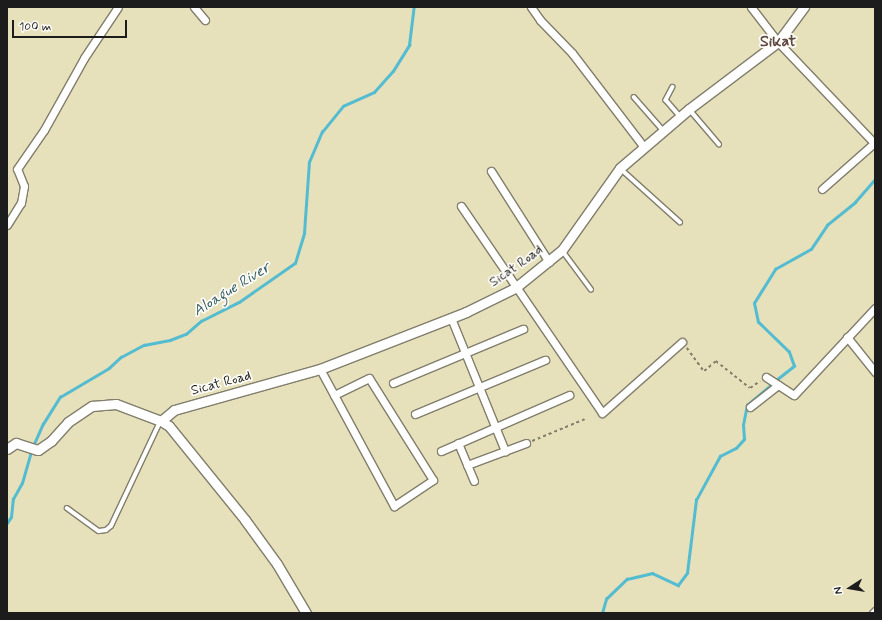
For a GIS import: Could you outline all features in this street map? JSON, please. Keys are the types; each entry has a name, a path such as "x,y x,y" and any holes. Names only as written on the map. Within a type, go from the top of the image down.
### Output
{"street":[{"path":"7,225 21,203 24,186 17,169 44,130 84,58 118,7"},
{"path":"194,7 205,20"},
{"path":"531,7 540,20 572,53 644,146"},
{"path":"751,7 778,42 875,144 822,189"},
{"name":"Sicat Road","path":"161,421 174,410 320,369 451,318 515,288 562,250 608,181 620,168 680,116 778,42 804,7"},
{"path":"491,171 549,262"},
{"path":"461,206 515,288 602,413 682,342"},
{"path":"766,377 794,395 875,308"},
{"path":"451,318 505,451"},
{"path":"393,383 466,355 523,329"},
{"path":"847,337 875,372"},
{"path":"415,414 545,360"},
{"path":"320,369 334,396 394,506 433,480 369,378 334,396"},
{"path":"750,408 778,384"},
{"path":"441,451 569,396"},
{"path":"7,449 16,443 38,450 51,441 68,422 92,406 116,404 161,421 169,426 245,520 277,564 306,613"},
{"path":"458,443 474,481"},
{"path":"467,465 526,443"}],"lane":[{"path":"673,87 666,100 680,116"},
{"path":"634,97 663,130"},
{"path":"689,109 718,144"},
{"path":"620,168 680,222"},
{"path":"562,250 591,289"},
{"path":"67,508 98,531 106,530 111,526 161,421"}],"path":[{"path":"682,342 704,371 716,361 750,388 766,377"},
{"path":"526,443 585,419"}],"waterway":[{"name":"Aloague River","path":"33,446 43,424 60,397 109,368 121,357 144,345 170,340 186,334 201,321 239,302 295,263 304,233 309,162 322,132 343,106 374,92 393,71 409,45 414,7"},
{"path":"776,380 794,366 789,352 758,322 754,303 775,269 811,249 827,225 855,202 875,179"},
{"path":"602,613 606,599 627,579 652,573 678,585 687,573 696,500 720,456 736,448 744,439 743,425 747,405 772,384"},
{"name":"Aloague River","path":"7,523 11,517 13,499 22,483 31,451"}],"district":[{"name":"Sikat","path":"778,42"}]}
